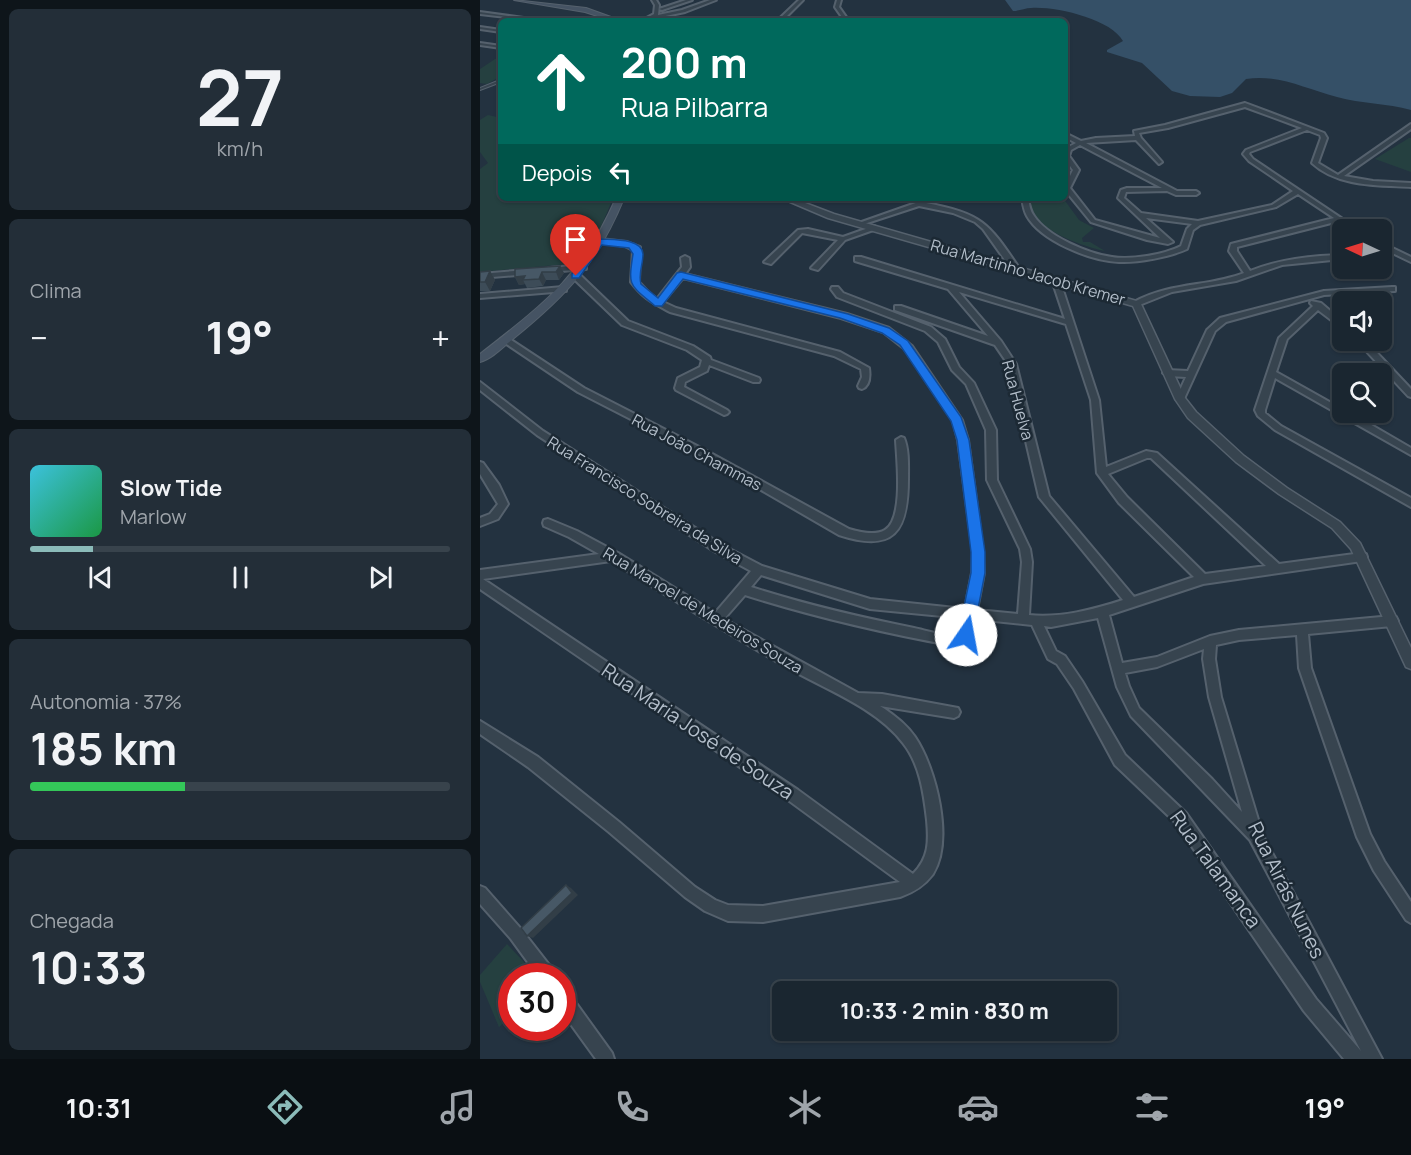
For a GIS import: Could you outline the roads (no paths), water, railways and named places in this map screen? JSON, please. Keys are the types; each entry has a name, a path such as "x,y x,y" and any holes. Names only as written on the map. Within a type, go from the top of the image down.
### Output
{"main road":[{"path":"517,0 586,10 610,18"},
{"path":"482,356 505,339 576,276 600,242 619,201"}],"street":[{"path":"654,0 658,10"},
{"path":"654,17 658,10 690,0"},
{"path":"654,17 683,11 714,0"},
{"path":"782,18 801,0"},
{"path":"839,0 837,7 844,18"},
{"path":"480,12 519,18"},
{"path":"480,28 498,30"},
{"path":"482,46 498,47"},
{"path":"480,89 498,82"},
{"path":"1159,162 1138,138 1136,132 1166,127 1245,105 1322,134 1324,138 1315,163 1339,177 1358,182 1411,185"},
{"path":"1339,177 1411,126"},
{"path":"1308,128 1248,151 1246,154 1251,160 1340,219"},
{"path":"1068,137 1178,194 1196,193"},
{"path":"1068,151 1078,142 1138,138"},
{"path":"1068,158 1076,170 1068,186"},
{"path":"1068,189 1085,214 1099,224 1169,242"},
{"path":"1167,189 1131,189 1121,194 1123,201 1178,250"},
{"path":"1139,215 1198,223 1274,206 1298,191"},
{"name":"Rua Martinho Jacob Kremer","path":"791,201 806,208 859,224 1137,304 1180,399 1205,428 1248,465 1336,525 1356,546 1392,621 1408,646 1411,663"},
{"path":"859,224 928,201"},
{"path":"1026,201 1032,218 1048,233 1064,243 1095,254 1123,260 1178,250 1184,247 1190,229 1198,223"},
{"path":"919,204 963,213 979,220 986,226 1015,268"},
{"path":"1248,274 1233,251 1234,246 1332,221"},
{"path":"815,268 843,239 874,228"},
{"path":"768,262 802,231 843,239"},
{"path":"600,242 631,245 637,249 635,282 641,290 658,303 689,315 837,354 865,368 866,377 862,386"},
{"path":"1392,251 1411,260"},
{"path":"1137,304 1162,291 1232,280 1272,265 1296,260 1332,257"},
{"path":"658,303 686,267 685,258"},
{"path":"858,259 1070,323"},
{"path":"480,276 583,267"},
{"path":"681,275 844,316 886,330 909,348 957,420 963,440 978,552 978,573 965,639 955,641 794,607 742,589"},
{"path":"576,276 625,323 690,348 706,361 756,380"},
{"path":"1056,280 1095,400 1102,473 1123,500 1203,579"},
{"path":"951,287 998,343"},
{"path":"480,296 563,289"},
{"name":"Rua Huelva","path":"1030,620 1025,549 992,480 991,430 970,383 955,368 942,341 928,329 840,295 833,289 956,327 998,343 1012,364 1044,497 1131,603"},
{"path":"1180,399 1211,330 1216,324 1230,317 1306,297 1346,291 1392,289"},
{"path":"1306,297 1332,316"},
{"path":"1318,306 1283,338 1260,410 1263,418 1411,503"},
{"name":"Rua João Chammas","path":"505,339 581,390 702,452 843,532 858,536 881,536 891,533 895,528 903,490 901,440"},
{"path":"1370,351 1411,394"},
{"path":"706,361 704,369 681,380 679,388 724,412"},
{"path":"1272,372 1411,452"},
{"path":"1167,373 1192,374"},
{"name":"Rua Francisco Sobreira da Silva","path":"480,385 540,433 709,543 759,570 870,604 1030,620 1068,620 1102,612 1203,579 1362,557"},
{"path":"1102,473 1146,454 1154,455 1276,568"},
{"path":"480,466 503,504 494,517 480,522"},
{"name":"Rua Manoel de Medeiros Souza","path":"548,523 580,536 716,620 858,699 900,728 912,743 923,767 931,796 936,837 934,859 926,873 914,884"},
{"path":"480,576 614,556"},
{"path":"716,620 759,570"},
{"name":"Rua Maria José de Souza","path":"480,583 793,795 914,884"},
{"path":"1102,612 1128,701 1135,712 1207,784 1257,839"},
{"name":"Rua Talamanca","path":"1030,620 1052,655 1061,660 1078,685 1120,760 1181,818 1310,1005 1352,1055 1358,1059"},
{"path":"1118,669 1157,662 1210,641 1239,635 1392,621"},
{"path":"1302,629 1305,668 1364,837 1378,866 1411,915"},
{"name":"Rua Airás Nunes","path":"1210,641 1209,659 1215,697 1257,839 1374,1059"},
{"path":"858,699 882,700 954,712"},
{"path":"480,727 533,762 690,892 710,906 728,914 763,914 878,895 914,884"},
{"path":"480,893 516,934 537,963"},
{"path":"576,1017 606,1059"}],"water":[{"path":"1005,0 1411,0 1411,110 1346,99 1281,80 1258,78 1246,79 1232,93 1220,97 1190,96 1172,91 1142,63 1107,52 1123,41 1107,26 1082,15 1054,9 1031,8 1013,11"}]}
